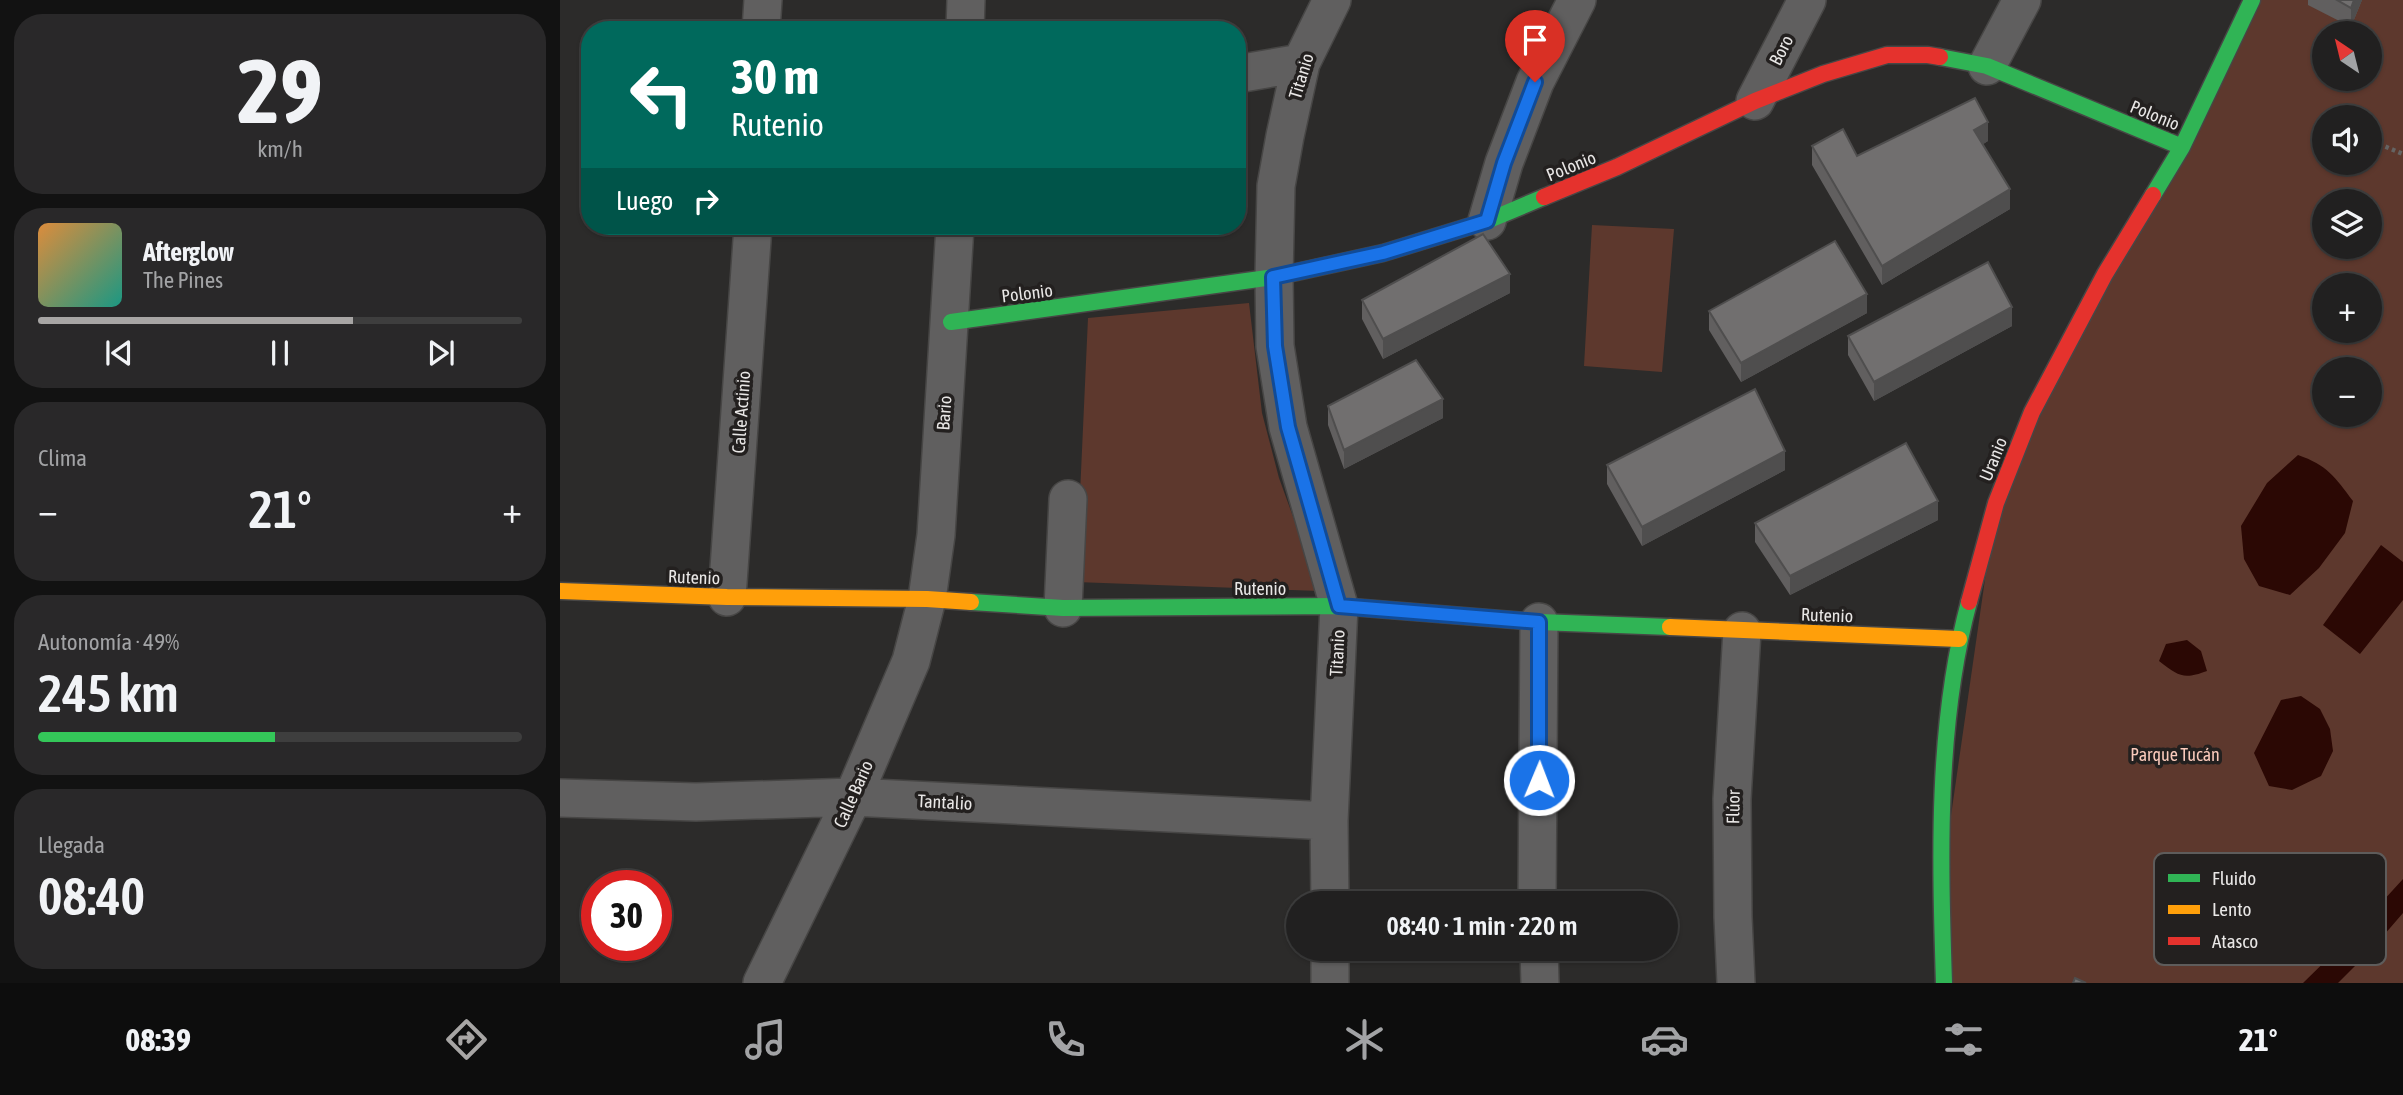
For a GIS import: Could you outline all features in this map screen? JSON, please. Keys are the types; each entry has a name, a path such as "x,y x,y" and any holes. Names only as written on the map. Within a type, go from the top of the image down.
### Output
{"street":[{"path":"761,21 762,0"},
{"path":"965,21 966,0"},
{"name":"Titanio","path":"1330,891 1329,821 1339,606 1288,427 1275,346 1273,277 1276,186 1301,63 1332,0"},
{"path":"1487,221 1504,163 1535,82 1577,0"},
{"name":"Boro","path":"1755,101 1807,0"},
{"path":"1987,66 2022,0"},
{"name":"Uranio","path":"1944,983 1941,885 1945,746 1959,639 1996,503 2032,412 2105,274 2182,147 2252,0"},
{"name":"Polonio","path":"951,322 1273,277 1383,253 1487,221 1617,167 1755,101 1824,74 1887,55 1928,55 1987,66 2182,147"},
{"path":"1246,72 1301,63"},
{"name":"Calle Actinio","path":"727,597 753,235"},
{"name":"Bario","path":"927,599 936,535 955,235"},
{"path":"1063,608 1069,499"},
{"name":"Rutenio","path":"560,591 727,597 927,599 1063,608 1339,606 1539,622 1959,639"},
{"name":"Calle Bario","path":"762,983 853,797 911,661 927,599"},
{"path":"1537,891 1539,622"},
{"name":"Flúor","path":"1736,983 1732,799 1742,631"},
{"name":"Tantalio","path":"560,798 696,802 853,797 1329,821"},
{"path":"1330,961 1330,983"},
{"path":"1539,961 1540,983"}],"path":[{"path":"2382,145 2403,154"}],"green space":[{"name":"Parque Tucán","path":"2252,0 2403,0 2403,983 1944,983 1941,885 1996,503"},
{"path":"1592,225 1674,229 1662,372 1584,366"},
{"path":"1249,303 1262,413 1279,478 1320,591 1076,582 1088,318"}],"shaded area":[{"path":"2298,455 2330,473 2353,501 2345,533 2319,568 2290,595 2259,586 2244,559 2241,526 2267,483"},
{"path":"2381,545 2403,562 2403,600 2360,654 2323,625"},
{"path":"2187,640 2201,651 2207,671 2182,675 2159,661 2166,644"},
{"path":"2301,696 2320,709 2330,729 2333,751 2321,776 2292,790 2269,786 2254,753 2281,700"},
{"path":"2403,879 2403,913 2386,933 2386,898"},
{"path":"2321,965 2356,965 2338,983 2303,983"}],"building":[{"path":"2337,0 2354,0 2351,8"},
{"path":"1975,98 1988,122 1974,130 2010,189 1882,266 1812,146 1843,129 1857,156"},
{"path":"1483,234 1510,274 1383,339 1362,300"},
{"path":"1835,241 1867,294 1741,363 1709,311"},
{"path":"1988,262 2012,307 1874,382 1848,336"},
{"path":"1416,360 1443,399 1344,450 1328,406"},
{"path":"1755,389 1785,451 1642,527 1607,465"},
{"path":"1906,443 1938,501 1790,576 1755,523"},
{"path":"2075,978 2086,983 2073,983"}],"traffic: fast":[{"path":"2153,195 2182,147 2252,0"},
{"path":"1940,57 1987,66 2182,147"},
{"path":"951,322 1274,277 1383,253 1487,221 1544,197"},
{"path":"971,602 1063,608 1339,606 1539,622 1670,627"},
{"path":"1944,983 1941,840 1946,743 1958,649 1969,602"}],"traffic: slow":[{"path":"560,591 971,602"},
{"path":"1670,627 1959,639"}],"traffic: jam":[{"path":"1544,197 1617,167 1755,101 1823,74 1887,55 1940,57"},
{"path":"1969,602 1996,503 2032,412 2105,274 2153,195"}],"route":[{"path":"1535,82 1504,163 1487,221 1383,253 1273,277 1275,346 1288,427 1339,606 1539,622 1539,780"}]}
